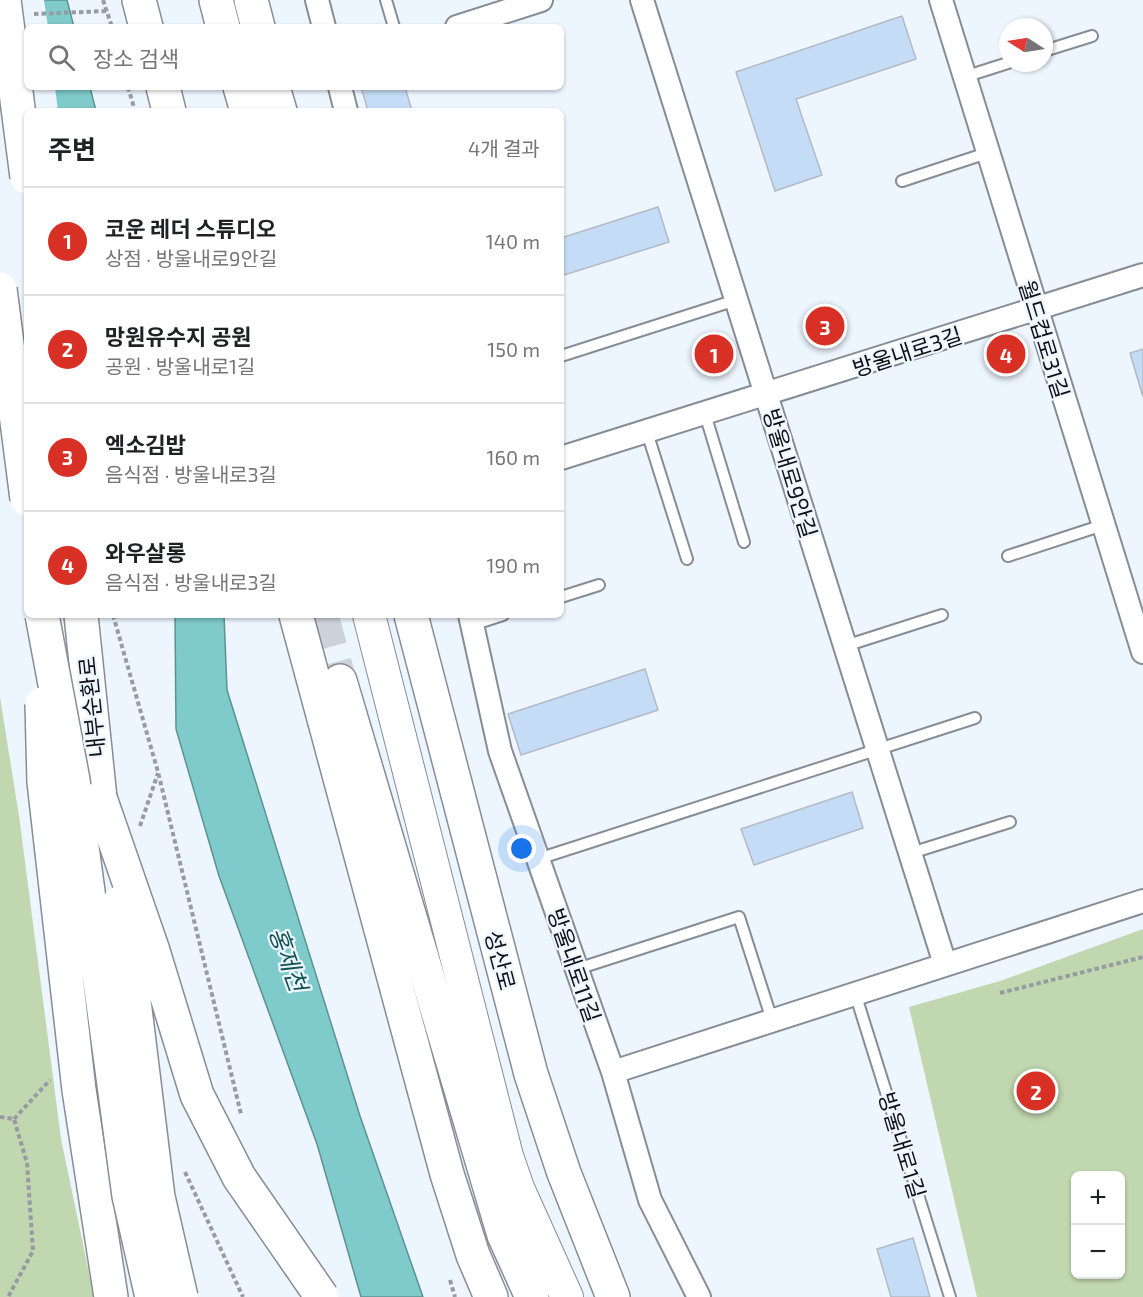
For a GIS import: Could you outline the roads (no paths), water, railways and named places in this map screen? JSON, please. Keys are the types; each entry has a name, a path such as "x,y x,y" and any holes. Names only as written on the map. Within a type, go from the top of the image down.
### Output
{"main road":[{"path":"139,0 145,24"},
{"path":"161,0 167,24"},
{"path":"216,0 222,24"},
{"path":"251,0 257,24"},
{"path":"14,7 24,138"},
{"path":"164,90 168,108"},
{"path":"184,90 189,108"},
{"path":"241,90 246,108"},
{"path":"274,90 279,108"},
{"path":"0,289 24,476"},
{"path":"0,321 24,330"},
{"path":"41,618 44,782 68,1082 111,1297"},
{"path":"42,618 73,780 129,1196 152,1297"},
{"name":"내부순환로","path":"81,618 100,798"},
{"path":"297,618 447,1174 473,1255 491,1297"},
{"path":"370,618 507,1156 518,1188 567,1297"},
{"path":"396,618 453,769"},
{"name":"성산로","path":"412,618 531,1074 564,1173 613,1297"},
{"path":"339,681 504,1235 532,1297"},
{"path":"100,798 129,960 158,1197 181,1297"},
{"path":"100,798 153,951 197,1095 239,1177 322,1297"}],"street":[{"path":"317,0 323,24"},
{"path":"465,24 541,0"},
{"name":"방울내로9안길","path":"642,0 945,964"},
{"name":"월드컵로31길","path":"941,0 1103,525 1138,616 1143,652"},
{"path":"341,90 345,108"},
{"name":"방울내로3길","path":"564,457 1143,275"},
{"name":"방울내로11길","path":"471,620 500,752 613,1072 650,1200 699,1297"},
{"path":"613,1072 1143,901"}],"lane":[{"path":"386,0 393,24"},
{"path":"1053,48 1092,36"},
{"path":"964,77 999,66"},
{"path":"902,181 987,153"},
{"path":"564,355 736,300"},
{"path":"705,414 744,542"},
{"path":"647,432 687,559"},
{"path":"1008,556 1103,525"},
{"path":"564,596 599,585"},
{"path":"845,646 942,615"},
{"path":"538,859 975,718"},
{"path":"911,854 1010,822"},
{"path":"577,969 739,917 772,1020"},
{"name":"방울내로1길","path":"855,993 950,1297"}],"water":[{"path":"0,0 67,0 73,24 24,24 24,90 91,90 95,108 26,108"},
{"name":"홍제천","path":"175,618 224,618 227,690 360,1116 423,1297 361,1297 317,1144 219,876 176,729"}],"tunnel":[{"path":"323,618 340,681"}],"place":[{"name":"엑소김밥","path":"825,326"},
{"name":"코운 레더 스튜디오","path":"714,354"},
{"name":"와우살롱","path":"1006,354"},
{"name":"망원유수지 공원","path":"1036,1091"}]}
